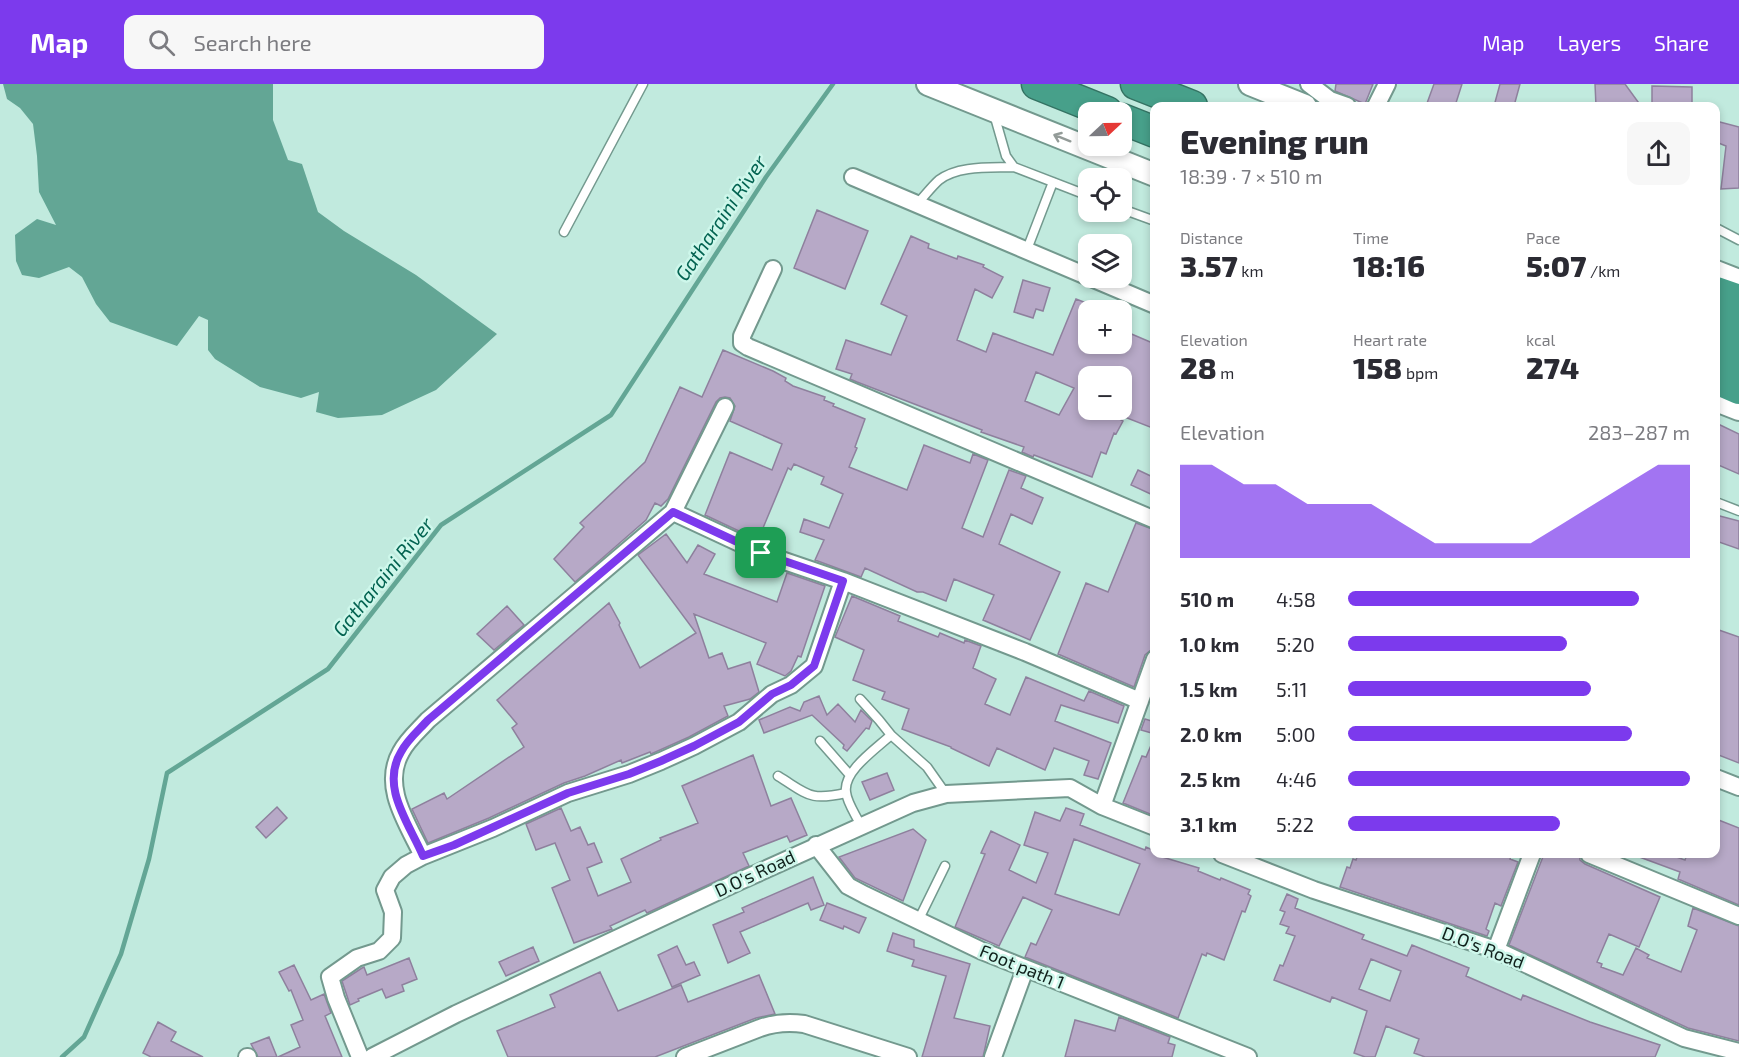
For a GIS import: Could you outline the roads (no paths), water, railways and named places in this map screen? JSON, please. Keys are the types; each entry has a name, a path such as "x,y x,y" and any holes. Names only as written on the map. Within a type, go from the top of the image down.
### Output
{"highway":[{"path":"1019,84 1046,88 1082,102"},
{"path":"1136,84 1182,102"},
{"path":"1132,123 1150,130"},
{"path":"1720,293 1739,300"},
{"path":"1720,323 1739,330"},
{"path":"1720,353 1739,361"},
{"path":"1720,381 1739,389"}],"main road":[{"path":"928,84 1150,173"},
{"path":"1250,84 1295,102"},
{"path":"1720,274 1739,281"},
{"path":"1720,402 1739,409"}],"street":[{"path":"1309,84 1336,102"},
{"path":"1378,102 1387,84"},
{"path":"853,177 1150,303"},
{"path":"773,269 742,336 742,343 748,347 1150,518"},
{"path":"423,856 394,790 393,773 401,750 428,720 673,512 725,407"},
{"path":"673,512 761,553 843,581 1025,652 1146,694"},
{"path":"360,1057 330,977 357,958 379,951 393,938 393,912 386,890 392,877 423,856 483,832 568,793 629,774 661,761 739,722 772,694 791,685 814,666 843,581"},
{"path":"1102,806 1150,678"},
{"path":"1720,780 1739,787"},
{"name":"D.O's Road","path":"372,1057 466,1009 913,803 946,794 1070,788 1102,806 1150,825"},
{"name":"Foot path 1","path":"816,846 848,886 918,921 1025,969 1248,1057"},
{"name":"D.O's Road","path":"1232,858 1314,890 1496,950 1684,1038 1739,1052"},
{"path":"1496,950 1529,858"},
{"path":"1599,858 1739,916"},
{"path":"993,1057 1025,969"},
{"path":"685,1057 770,1024 792,1023 804,1024 908,1057"}],"lane":[{"path":"564,232 643,84"},
{"path":"993,110 1006,156 1014,166"},
{"path":"916,205 939,180 951,174 1014,166 1078,192"},
{"path":"1026,252 1053,182"},
{"path":"1132,213 1150,219"},
{"path":"1720,230 1739,240"},
{"path":"1720,504 1739,512"},
{"path":"860,699 891,735 927,767 946,794"},
{"path":"861,826 846,793 846,783 849,774 891,735"},
{"path":"820,741 849,774"},
{"path":"778,776 810,796 819,798 846,793"},
{"path":"918,921 945,866"}],"waterway":[{"name":"Gatharaini River","path":"62,1057 84,1037 121,954 149,859 167,773 328,669 441,525 611,415 766,177 833,84"}]}
